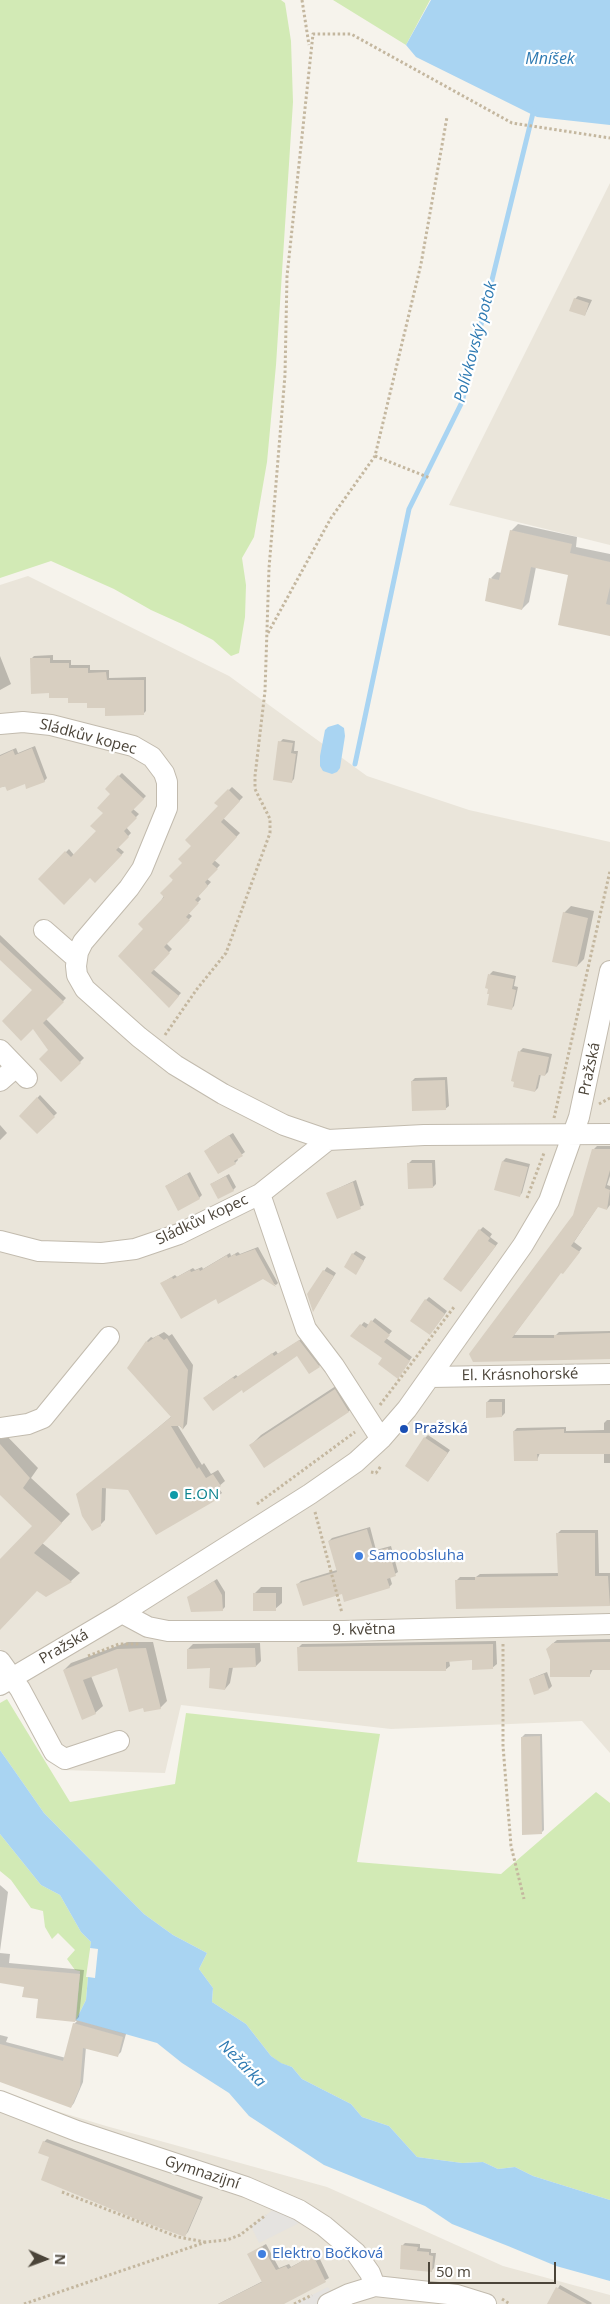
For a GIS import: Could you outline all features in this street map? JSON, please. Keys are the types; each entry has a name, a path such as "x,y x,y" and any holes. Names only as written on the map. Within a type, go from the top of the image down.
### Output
{"street":[{"name":"Sládkův kopec","path":"0,724 23,722 51,725 133,746 152,757 164,773 167,782 167,808 142,869 129,888 83,942 76,958"},
{"path":"44,930 76,958 77,975 85,989 154,1049 196,1079 284,1125 328,1140 424,1134 610,1134"},
{"name":"Pražská","path":"4,1676 122,1613 310,1494 356,1462 381,1439 430,1376 535,1226 549,1201 580,1117 608,990 610,971"},
{"path":"0,1050 22,1072 0,1081"},
{"name":"Sládkův kopec","path":"0,1241 40,1250 102,1253 135,1249 179,1234 260,1194 328,1140"},
{"path":"260,1194 306,1329 334,1366 381,1439"},
{"path":"0,1428 28,1424 43,1418 109,1337"},
{"name":"El. Krásnohorské","path":"430,1376 610,1374"},
{"name":"9. května","path":"122,1613 148,1627 168,1631 344,1631 610,1624"},
{"path":"4,1676 54,1752 65,1759 119,1741"},
{"name":"Gymnazijní","path":"0,2101 77,2131 282,2202 311,2217 356,2253 370,2273 375,2286"},
{"path":"328,2304 349,2294 375,2286 414,2297 457,2295 486,2304"}],"path":[{"path":"302,0 310,49"},
{"path":"154,1049 197,989 226,953 232,942 270,833 270,819 255,789 255,776 265,691 268,568 285,375 287,276 312,34 351,34 512,123 610,138"},
{"path":"267,633 331,518 374,456 420,264 447,117"},
{"path":"374,456 420,472 430,478"},
{"path":"526,1203 550,1135 610,870"},
{"path":"257,1504 355,1432 368,1420 457,1304"},
{"path":"366,1472 376,1473 382,1465"},
{"path":"310,1494 342,1613"},
{"path":"504,1626 503,1746 511,1846 524,1898"},
{"path":"82,1659 119,1644 147,1644"},
{"path":"62,2192 178,2238 206,2242"},
{"path":"24,2304 206,2242 227,2240 240,2235 277,2208 282,2202"}],"shaded area":[{"path":"610,183 610,545 449,505"},
{"path":"28,576 229,676 367,776 469,810 610,842 610,1753 582,1721 391,1729 181,1705 165,1773 61,1770 36,1700 0,1649 0,585"},
{"path":"0,2094 106,2126 327,2187 503,2266 610,2295 610,2304 0,2304"},
{"path":"277,2207 303,2221 259,2243 251,2226"},
{"path":"328,2287 334,2297 320,2304 294,2304"}],"green space":[{"path":"0,0 281,0 285,3 291,41 293,102 276,365 267,462 254,537 242,558 246,585 245,617 239,653 231,656 213,640 151,610 114,589 51,561 0,578"},
{"path":"333,0 430,0 406,45"},
{"path":"7,1699 70,1802 175,1784 186,1713 380,1734 357,1862 501,1874 596,1792 610,1803 610,2200 533,2176 515,2167 498,2169 483,2162 462,2163 417,2157 389,2126 362,2117 351,2104 302,2079 292,2067 280,2063 271,2056 246,2024 212,2002 213,1988 199,1969 207,1953 173,1935 144,1914 44,1813 0,1750 0,1703"},
{"path":"0,1834 41,1885 60,1895 81,1932 91,1942 86,1977 88,1977 86,2000 76,2020 80,1971 75,1970 67,1959 75,1950 58,1933 52,1939 45,1927 43,1911 31,1908 11,1880 0,1871"}],"water":[{"name":"Mníšek","path":"431,0 610,0 610,125 537,117 416,57 406,45"},
{"path":"338,724 344,728 345,736 340,768 332,774 323,771 320,766 320,756 325,730"},
{"name":"Nežárka","path":"0,1750 44,1813 144,1914 173,1935 207,1953 199,1969 213,1988 212,2002 246,2024 271,2056 281,2063 292,2067 302,2079 351,2104 362,2117 389,2126 417,2157 462,2163 483,2162 498,2169 515,2167 533,2176 610,2200 610,2281 556,2266 452,2224 425,2206 324,2165 249,2116 229,2093 182,2063 157,2043 76,2020 86,2000 88,1977 95,1978 98,1949 90,1948 91,1942 81,1932 60,1895 41,1885 0,1834"}],"building":[{"path":"574,298 589,303 585,316 569,311"},
{"path":"510,530 572,544 570,553 610,562 610,587 606,604 610,605 610,636 558,625 568,575 531,567 522,610 485,601 489,578 499,580"},
{"path":"30,658 50,658 50,663 69,663 69,668 88,668 88,673 106,672 107,680 144,680 144,715 105,716 105,708 87,708 87,703 68,703 68,698 49,698 49,693 31,694"},
{"path":"278,741 293,743 291,753 296,754 292,783 273,780"},
{"path":"32,748 45,782 26,789 25,784 7,791 5,786 0,788 0,756 13,750 15,755"},
{"path":"118,775 144,799 131,812 137,818 124,831 129,837 116,850 122,855 95,883 90,878 64,905 38,879 65,851 71,857 96,831 90,826 103,813 97,808 110,794 105,789"},
{"path":"228,789 240,801 221,822 237,837 212,864 218,869 205,882 208,886 195,900 199,903 186,917 190,920 164,947 170,953 151,973 179,996 169,1008 118,956 143,929 138,924 164,897 160,893 173,880 169,876 182,863 178,859 191,846 185,840 218,806 214,803"},
{"path":"563,912 588,918 577,967 552,962"},
{"path":"0,942 64,1002 43,1023 81,1063 61,1082 39,1059 48,1050 33,1029 21,1041 2,1021 32,990 0,960"},
{"path":"488,974 514,979 512,989 516,990 512,1010 487,1005 489,994 487,994 488,989 485,988"},
{"path":"518,1051 549,1057 545,1076 539,1075 535,1092 513,1087 514,1082 511,1081"},
{"path":"445,1080 446,1110 412,1111 411,1081"},
{"path":"37,1097 55,1117 37,1134 19,1116"},
{"path":"229,1135 243,1156 234,1161 236,1164 218,1174 204,1151"},
{"path":"592,1149 610,1149 610,1170 605,1188 610,1190 607,1210 598,1207 571,1246 580,1252 563,1274 561,1273 512,1338 554,1338 554,1335 610,1333 610,1359 473,1362 469,1354 573,1215"},
{"path":"502,1161 528,1167 520,1197 494,1190"},
{"path":"407,1163 432,1163 433,1188 408,1189"},
{"path":"187,1174 200,1199 178,1211 165,1186"},
{"path":"226,1176 234,1191 218,1199 210,1184"},
{"path":"353,1182 361,1209 337,1219 326,1193"},
{"path":"479,1229 490,1238 488,1241 496,1246 461,1292 443,1279"},
{"path":"255,1249 276,1287 263,1279 218,1304 216,1299 181,1319 160,1283 190,1270 191,1272 199,1269 200,1271 227,1255 228,1258 235,1254 236,1256"},
{"path":"352,1253 364,1261 356,1275 344,1267"},
{"path":"323,1270 334,1276 313,1312 307,1294"},
{"path":"425,1299 445,1314 430,1335 410,1321"},
{"path":"371,1320 390,1335 384,1342 410,1361 398,1379 378,1364 382,1358 350,1336 360,1324 366,1328"},
{"path":"158,1335 164,1340 167,1338 188,1370 183,1430 180,1426 171,1426 197,1469 199,1467 206,1478 213,1474 221,1486 214,1491 218,1499 156,1535 128,1490 102,1488 101,1526 92,1531 82,1516 76,1494 171,1417 127,1368 146,1341 148,1342"},
{"path":"299,1340 320,1367 309,1374 297,1356 243,1393 242,1390 213,1411 203,1398 272,1353 274,1356"},
{"path":"335,1389 349,1412 264,1468 249,1445"},
{"path":"486,1402 502,1402 502,1417 486,1418"},
{"path":"564,1429 564,1433 610,1433 610,1454 537,1454 538,1461 514,1461 513,1431"},
{"path":"424,1437 448,1453 428,1482 405,1466"},
{"path":"0,1444 30,1478 23,1488 62,1523 34,1553 72,1582 46,1597 37,1591 0,1630 0,1559 32,1526 0,1495"},
{"path":"367,1529 374,1552 388,1548 396,1576 387,1579 390,1588 344,1602 342,1594 303,1606 296,1584 337,1572 328,1541"},
{"path":"556,1533 595,1533 595,1576 608,1576 610,1606 456,1609 455,1580 475,1580 475,1577 558,1576"},
{"path":"214,1581 222,1595 223,1611 191,1612 187,1597"},
{"path":"253,1593 276,1593 276,1611 253,1611"},
{"path":"610,1642 610,1670 590,1670 590,1677 550,1677 550,1660 546,1649 553,1643"},
{"path":"493,1644 493,1669 472,1670 472,1660 446,1662 446,1671 298,1671 297,1647"},
{"path":"146,1648 161,1709 144,1712 143,1708 129,1712 117,1668 83,1680 96,1714 82,1720 63,1670 117,1649"},
{"path":"255,1648 256,1667 229,1668 225,1690 209,1688 210,1668 187,1669 187,1649"},
{"path":"544,1674 549,1690 534,1695 529,1679"},
{"path":"540,1736 542,1834 522,1835 521,1737"},
{"path":"0,1967 80,1974 75,2022 36,2018 38,1999 22,1997 24,1987 0,1983"},
{"path":"73,2023 123,2037 118,2057 83,2048 80,2087 71,2108 0,2082 0,2044 63,2061"},
{"path":"43,2141 201,2200 185,2237 41,2180 49,2157 38,2153"},
{"path":"401,2245 418,2247 417,2251 429,2252 429,2255 433,2256 432,2272 400,2269"},
{"path":"262,2246 276,2270 286,2266 288,2269 313,2255 326,2282 284,2304 218,2304 262,2282 247,2254"},
{"path":"556,2287 587,2304 547,2304"}],"waterway":[{"name":"Polívkovský potok","path":"355,764 409,509 462,402 534,109"}],"place":[{"name":"Pražská","path":"404,1429"},
{"name":"E.ON","path":"174,1495"},
{"name":"Samoobsluha","path":"359,1556"},
{"name":"Elektro Bočková","path":"262,2254"}]}
